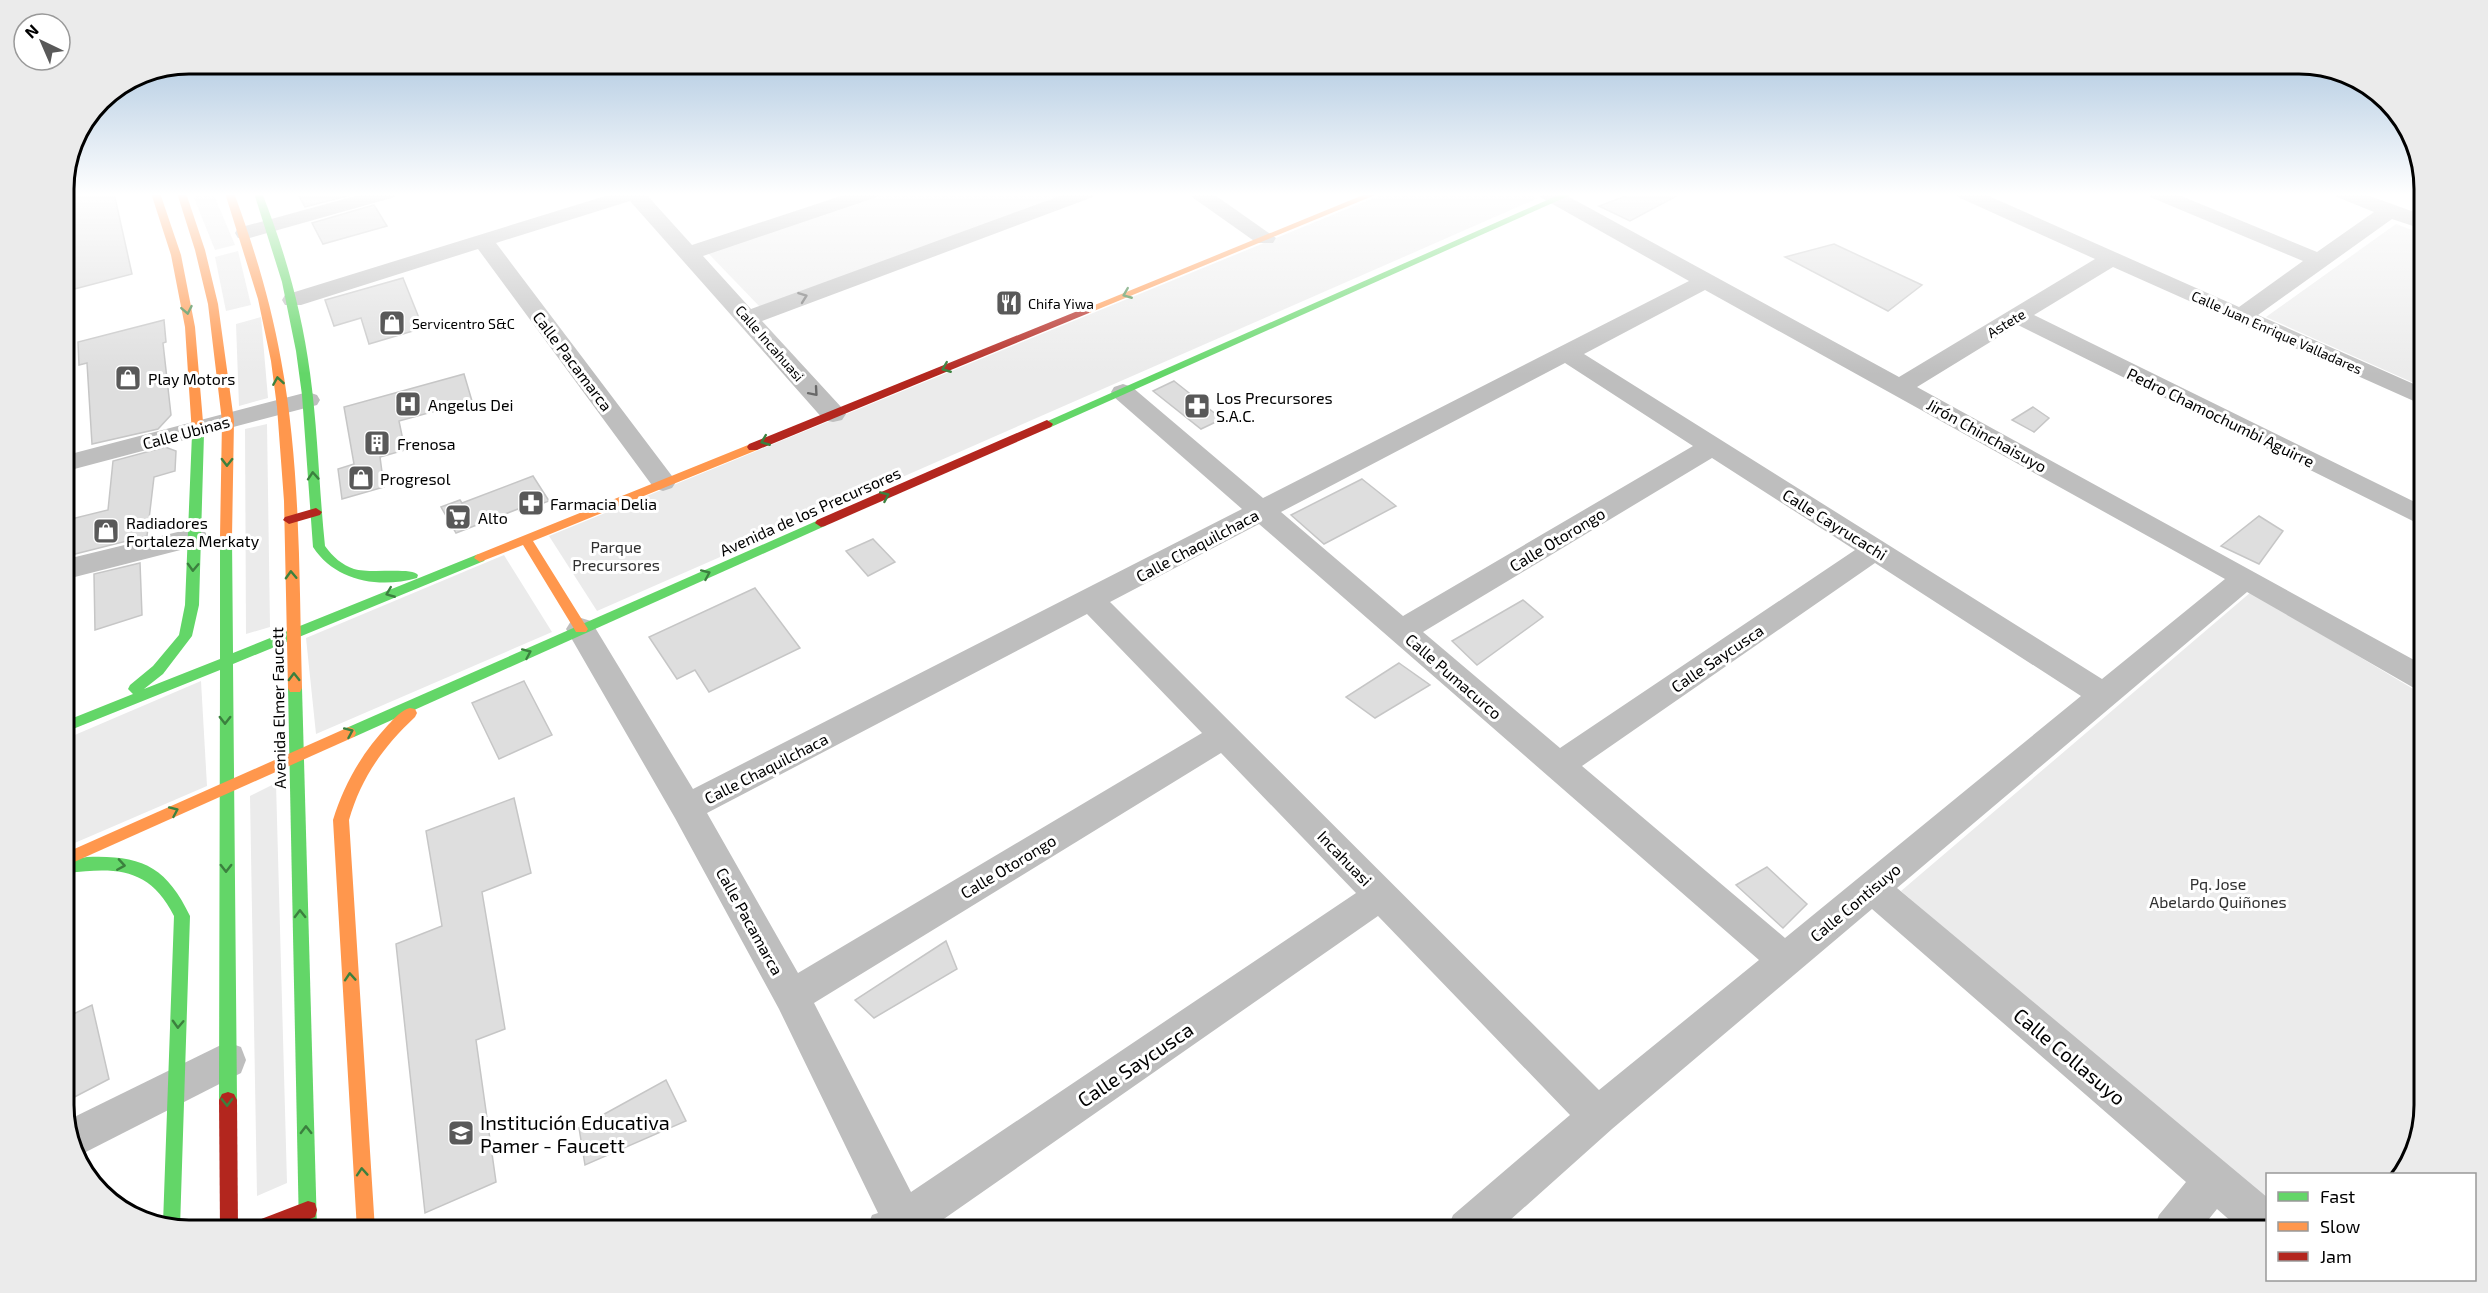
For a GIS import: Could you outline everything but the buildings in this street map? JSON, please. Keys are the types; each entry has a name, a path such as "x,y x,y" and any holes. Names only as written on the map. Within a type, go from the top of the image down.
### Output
{"main road":[{"path":"87,718 138,688 165,662 185,636 191,619 198,428 190,327 176,255 184,253"},
{"path":"201,253 221,319 228,421 225,788 229,1220"},
{"name":"Avenida Elmer Faucett","path":"252,253 267,307 282,407 289,520 308,1220"},
{"path":"280,253 294,300 308,400 318,539 322,554 338,569 370,578 414,574 480,556"},
{"path":"74,723 1227,253"},
{"name":"Avenida de los Precursores","path":"74,856 581,629 1123,392 1428,253"},
{"path":"246,312 267,307"},
{"path":"289,520 316,512"},
{"path":"525,538 581,629"},
{"path":"365,1220 341,820 345,800 363,762 383,738 435,694"},
{"path":"74,866 107,862 136,867 154,874 168,885 177,898 182,916 172,1218"},
{"path":"283,1220 308,1210"}],"street":[{"path":"294,300 443,253"},
{"name":"Calle Pacamarca","path":"492,253 663,482"},
{"name":"Calle Incahuasi","path":"689,253 832,414"},
{"path":"748,318 923,253"},
{"name":"Jirón Chinchaisuyo","path":"1661,253 2414,674"},
{"name":"Calle Juan Enrique Valladares","path":"2101,253 2414,393"},
{"path":"2303,253 2321,261"},
{"path":"2241,316 2331,253"},
{"name":"Astete","path":"1899,387 2112,258"},
{"name":"Calle Chaquilchaca","path":"687,808 1092,601 1707,280"},
{"name":"Pedro Chamochumbi Aguirre","path":"2018,316 2414,513"},
{"name":"Calle Cayrucachi","path":"1566,353 2103,696"},
{"name":"Calle Pumacurco","path":"1123,392 1785,960"},
{"name":"Calle Ubinas","path":"74,461 308,400"},
{"name":"Calle Otorongo","path":"1401,632 1712,446"},
{"path":"74,567 194,537"},
{"name":"Calle Saycusca","path":"1558,766 1875,550"},
{"name":"Calle Contisuyo","path":"1479,1220 1598,1116 2245,578"},
{"name":"Incahuasi","path":"1092,601 1598,1116"},
{"name":"Calle Pacamarca","path":"581,629 687,808 792,997 893,1220"},
{"name":"Calle Otorongo","path":"792,997 1224,736"},
{"name":"Calle Collasuyo","path":"1872,888 2261,1220"},
{"name":"Calle Saycusca","path":"905,1220 1381,895"},
{"path":"78,1136 227,1060"},
{"path":"2182,1220 2215,1179"}],"green space":[{"path":"239,253 251,305 226,311 215,257"},
{"path":"708,253 909,253 761,308"},
{"name":"Parque Precursores","path":"1239,253 1412,253 597,611 549,536"},
{"path":"2355,253 2414,253 2414,383 2266,317"},
{"path":"261,317 268,398 239,406 236,324"},
{"path":"267,424 270,627 246,634 245,429"},
{"path":"504,555 552,632 316,734 306,638"},
{"name":"Pq. Jose Abelardo Quiñones","path":"2251,592 2414,689 2414,1120 2403,1156 2392,1173 2266,1173 2266,1205 1901,891"},
{"path":"201,681 207,786 74,843 74,735"},
{"path":"276,783 287,1183 257,1196 250,796"}],"traffic: fast":[{"path":"279,253 302,351 319,547 337,566 348,572 372,577 412,575"},
{"path":"1047,424 1433,253"},
{"path":"135,689 158,670 185,636 192,605 198,434"},
{"path":"349,733 821,523"},
{"path":"226,537 228,1100"},
{"path":"74,724 480,558"},
{"path":"295,688 308,1220"},
{"path":"74,865 105,863 136,868 162,884 173,898 182,916 172,1218"}],"traffic: slow":[{"path":"175,253 190,327 198,434"},
{"path":"201,253 213,304 228,421 226,537"},
{"path":"250,253 267,315 283,407 290,501 295,688"},
{"path":"1085,311 1227,253"},
{"path":"480,558 753,447"},
{"path":"525,538 581,629"},
{"path":"365,1220 341,820 352,789 367,761 386,736 410,713"},
{"path":"74,856 349,733"}],"traffic: jam":[{"path":"753,447 1085,311"},
{"path":"821,523 1047,424"},
{"path":"289,520 316,512"},
{"path":"228,1100 229,1220"},
{"path":"283,1220 308,1210"}],"place":[{"name":"Chifa Yiwa","path":"1009,303"},
{"name":"Servicentro S&C","path":"392,323"},
{"name":"Play Motors","path":"128,378"},
{"name":"Angelus Dei","path":"408,404"},
{"name":"Los Precursores S.A.C.","path":"1197,406"},
{"name":"Frenosa","path":"377,443"},
{"name":"Progresol","path":"361,478"},
{"name":"Farmacia Delia","path":"531,503"},
{"name":"Alto","path":"458,517"},
{"name":"Radiadores Fortaleza Merkaty","path":"106,531"},
{"name":"Institución Educativa Pamer - Faucett","path":"461,1133"}]}
